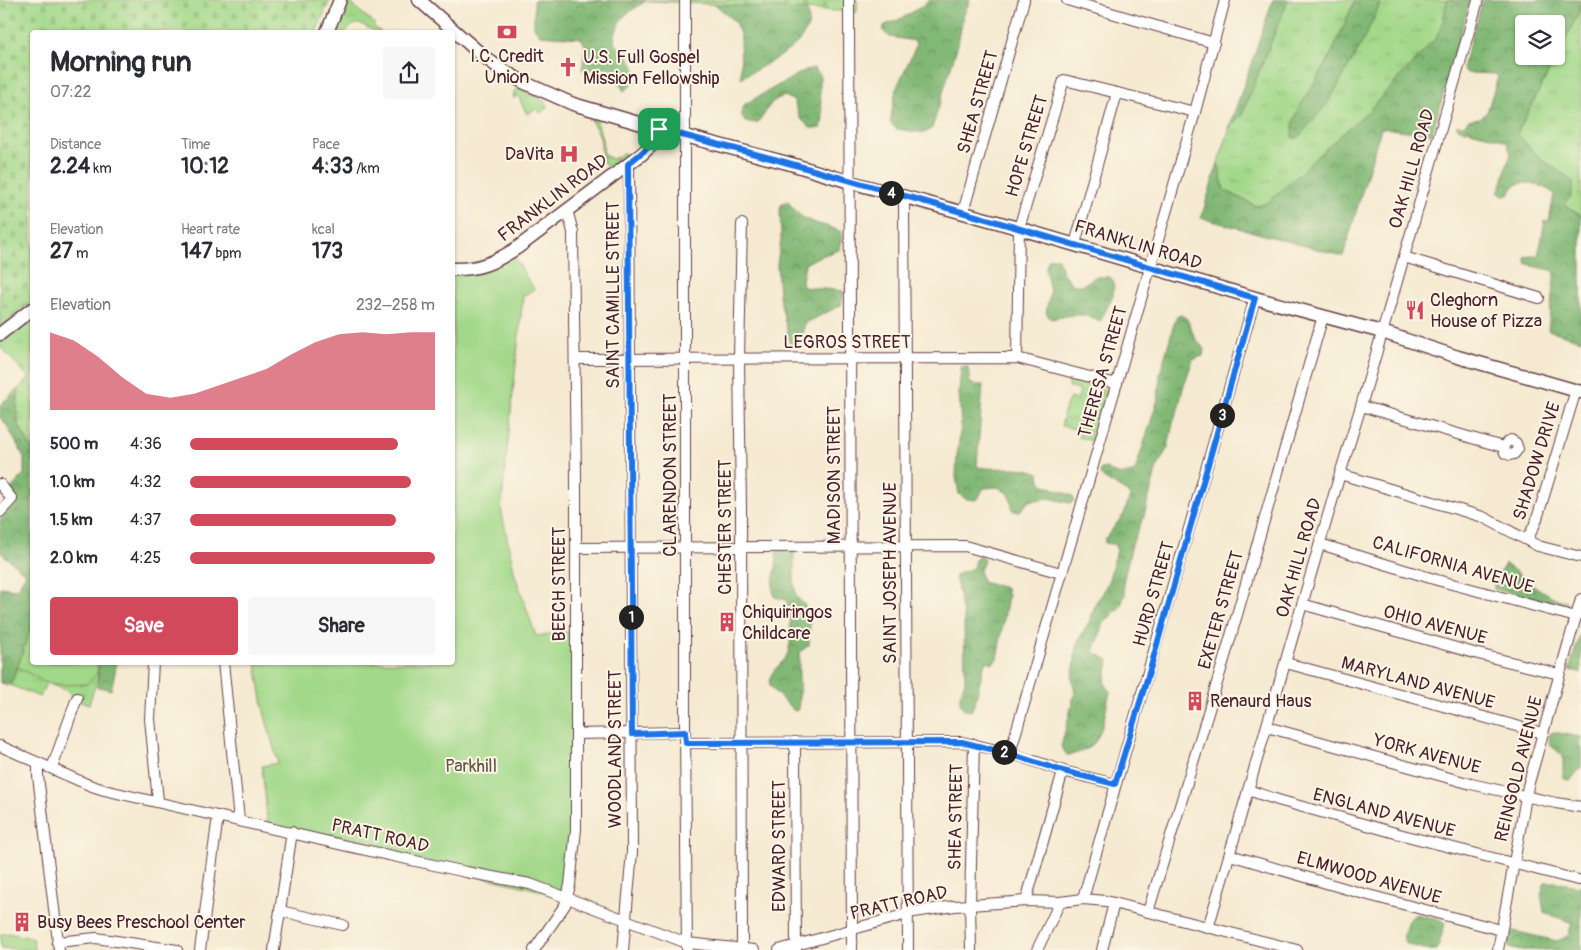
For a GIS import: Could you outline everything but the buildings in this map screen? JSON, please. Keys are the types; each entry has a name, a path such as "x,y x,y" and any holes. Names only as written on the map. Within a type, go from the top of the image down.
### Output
{"main road":[{"path":"328,30 340,0"},
{"name":"FRANKLIN ROAD","path":"419,0 453,30"},
{"name":"FRANKLIN ROAD","path":"455,32 483,56 525,83 573,104 963,212 1255,298 1382,332 1458,357 1578,391"},
{"name":"FRANKLIN ROAD","path":"455,269 484,266 495,262 517,248 656,141 659,129"},
{"path":"0,334 30,311"}],"street":[{"name":"CLARENDON STREET","path":"685,0 688,947"},
{"name":"MADISON STREET","path":"849,0 852,950"},
{"name":"SHEA STREET","path":"963,212 1024,0"},
{"path":"1067,0 1214,43"},
{"name":"THERESA STREET","path":"1010,754 1151,267 1225,0"},
{"name":"OAK HILL ROAD","path":"1208,928 1340,474 1362,406 1478,0"},
{"name":"HOPE STREET","path":"1017,358 1019,228 1064,80 1195,112"},
{"path":"1075,244 1117,93"},
{"name":"SAINT CAMILLE STREET","path":"628,164 630,547"},
{"name":"SAINT JOSEPH AVENUE","path":"904,197 908,950"},
{"name":"BEECH STREET","path":"537,949 564,907 567,898 574,861 576,829 575,359 573,232 567,210"},
{"name":"CHESTER STREET","path":"742,224 739,358 742,950"},
{"path":"1404,257 1539,298"},
{"name":"HURD STREET","path":"1083,899 1255,298"},
{"name":"EXETER STREET","path":"1148,912 1226,653 1323,316"},
{"name":"LEGROS STREET","path":"575,359 1017,358 1116,384"},
{"name":"SHADOW DRIVE","path":"1527,540 1536,522 1578,391"},
{"path":"1362,406 1503,447"},
{"path":"1340,474 1483,517 1542,547 1581,557"},
{"path":"0,484 12,499 0,512"},
{"name":"CALIFORNIA AVENUE","path":"1320,544 1437,580 1576,617"},
{"path":"576,548 965,546 1061,573"},
{"name":"WOODLAND STREET","path":"623,950 632,852 630,547"},
{"name":"REINGOLD AVENUE","path":"1498,950 1525,796 1581,599"},
{"name":"OHIO AVENUE","path":"1302,604 1474,653 1559,674"},
{"name":"MARYLAND AVENUE","path":"1286,663 1542,733"},
{"path":"153,665 150,719 158,801"},
{"path":"223,665 239,820"},
{"path":"52,768 77,698"},
{"name":"YORK AVENUE","path":"1267,727 1472,784 1581,807"},
{"path":"576,734 632,734 741,742 962,742 1115,784"},
{"name":"EDWARD STREET","path":"795,742 796,948"},
{"name":"SHEA STREET","path":"971,950 970,904 974,744"},
{"name":"PRATT ROAD","path":"0,746 97,788 466,872 530,884 625,920 688,947 754,950"},
{"path":"38,762 38,776 58,946 96,938 176,950"},
{"path":"1026,901 1063,771"},
{"name":"ENGLAND AVENUE","path":"1248,790 1399,834 1578,880"},
{"path":"200,950 218,816"},
{"path":"274,950 292,832"},
{"name":"ELMWOOD AVENUE","path":"1230,855 1357,892 1501,930"},
{"path":"1037,950 1060,902 1083,899 1114,903 1297,950"},
{"name":"PRATT ROAD","path":"779,950 796,948 908,914 970,904 1026,901 1060,902"},
{"path":"1102,950 1114,903"},
{"path":"280,911 343,925"}],"green space":[{"path":"0,0 330,0 317,30 30,30 30,304 0,327"},
{"path":"351,0 349,2 375,24 373,26 378,30 355,24 348,30 334,30 344,4"},
{"path":"534,0 646,1 623,17 620,21 614,43 633,64 636,82 624,91 610,68 582,70 585,45 581,38 540,35 534,27"},
{"path":"632,0 857,0 857,12"},
{"path":"930,0 970,0 963,17 958,44 932,128 925,133 896,129 890,123 896,89 916,46 915,41 890,37 882,30 885,25 909,14"},
{"path":"1273,0 1454,0 1449,41 1264,210 1224,190 1218,163"},
{"path":"1273,0 1288,0 1242,115 1229,128"},
{"path":"1355,0 1382,0 1363,41 1330,100 1298,138 1293,138 1293,129 1298,110 1330,56"},
{"path":"1447,0 1470,0 1432,134 1381,128 1343,256 1201,218 1218,163 1224,190 1256,206 1267,203 1291,182 1368,111 1436,38 1443,22"},
{"path":"1483,0 1581,0 1579,12 1565,40 1565,15 1515,15 1515,65 1552,65 1517,134 1540,158 1573,182 1571,197 1564,204 1581,216 1581,340 1548,330 1555,271 1526,263 1526,257 1538,255 1545,221 1549,221 1554,194 1542,186 1531,183 1520,183 1512,189 1509,195 1502,196 1498,192 1511,155 1507,142 1458,128 1456,125 1464,125 1468,120 1480,118 1487,112 1498,77 1496,74 1467,73 1462,68"},
{"path":"715,4 806,9 809,20 806,31 788,51 741,78 740,34 735,22"},
{"path":"1581,6 1581,216 1564,204 1517,134 1552,65 1565,65 1565,40"},
{"path":"814,68 820,75 823,117 821,128 810,128 800,118 794,101 785,96 774,101 757,123 745,122 741,113 745,104 804,71"},
{"path":"519,89 546,102 546,109 540,113 537,108 527,114 518,96 513,98 515,90"},
{"path":"590,119 597,121 604,155 612,159 622,153 626,154 613,164 615,167 610,168 604,163 600,137"},
{"path":"788,201 806,219 842,232 839,250 818,257 805,264 802,280 803,287 843,291 841,305 808,322 804,326 800,344 796,347 790,344 779,295 777,264 781,239 780,207"},
{"name":"Parkhill","path":"511,252 534,289 523,296 501,509 515,575 536,636 575,631 570,885 560,895 268,827 262,766 278,763 264,712 256,665 455,665 455,268"},
{"path":"1049,258 1058,258 1062,272 1073,285 1083,285 1095,277 1110,277 1114,282 1113,296 1099,322 1081,315 1051,319 1046,313 1050,292 1045,268"},
{"path":"1181,315 1187,319 1195,338 1204,349 1203,356 1193,359 1173,423 1168,447 1157,467 1144,516 1132,544 1123,583 1125,595 1120,607 1104,623 1094,652 1109,660 1105,683 1110,692 1101,730 1090,747 1078,753 1067,755 1061,747 1075,692 1072,678 1078,641 1109,579 1117,550 1114,544 1105,543 1105,539 1124,514 1130,496 1123,489 1102,477 1100,474 1101,469 1107,468 1113,473 1120,474 1128,474 1135,471 1158,399 1160,374 1176,317"},
{"path":"30,319 30,446 18,423 17,407 19,388 29,378 0,346 0,343"},
{"path":"961,367 968,367 970,383 983,385 978,467 1031,470 1039,473 1042,484 1073,496 1074,501 1070,503 1049,498 1029,501 1020,511 1013,511 1009,494 998,487 984,488 976,500 966,499 959,494 956,477 961,426 959,392"},
{"path":"1070,379 1106,391 1092,441 1078,437 1080,430 1061,426 1064,410 1066,411 1067,409 1065,408 1070,398 1077,400 1080,391 1069,387"},
{"path":"19,388 18,423 30,446 30,629 10,685 0,683 0,587 17,589 26,574 0,552 0,519 17,500 10,490 24,474 24,457 6,424 0,418 0,405"},
{"path":"780,550 794,552 796,596 804,604 810,619 809,645 800,652 799,703 798,710 794,711 770,685 773,672 787,655 791,636 786,600 775,597 773,591 773,580 777,564 776,552"},
{"path":"980,556 984,560 980,571 982,582 1006,588 1008,596 997,659 993,663 987,661 984,665 971,711 964,709 960,703 960,695 965,682 964,620 955,575 973,568 975,560"},
{"path":"1505,564 1542,591 1566,601 1568,605 1562,606 1494,589 1494,581"},
{"path":"30,629 30,665 98,665 98,687 95,686 89,704 73,700 68,691 46,683 40,697 10,685"},
{"path":"30,629 30,665 98,665 97,673 87,684 65,685 46,683 18,667"},
{"path":"1581,636 1581,673 1569,670"},
{"path":"98,665 117,665 111,690 98,687"},
{"path":"1553,732 1581,737 1581,767 1570,781 1563,778 1563,756 1549,744 1550,734"},
{"path":"1545,882 1578,886 1581,884 1581,950 1517,950 1509,948 1508,940 1513,931 1557,941 1568,936 1572,923 1544,912 1541,894"},
{"path":"1416,914 1442,920 1445,924 1437,950 1426,950 1405,943 1406,927 1410,919"},
{"path":"8,933 33,938 34,950 1,948 0,935"}],"place":[{"name":"I.C. Credit Union","path":"507,32"},
{"name":"U.S. Full Gospel Mission Fellowship","path":"568,67"},
{"name":"DaVita","path":"569,154"},
{"name":"Cleghorn House of Pizza","path":"1415,310"},
{"name":"Chiquiringos Childcare","path":"727,622"},
{"name":"Renaurd Haus","path":"1195,701"},
{"name":"Busy Bees Preschool Center","path":"22,922"}],"route":[{"path":"659,129 774,159 997,222 1255,298 1151,666 1115,784 962,742 686,743 685,732 632,734 628,164 656,141 659,129"}]}
